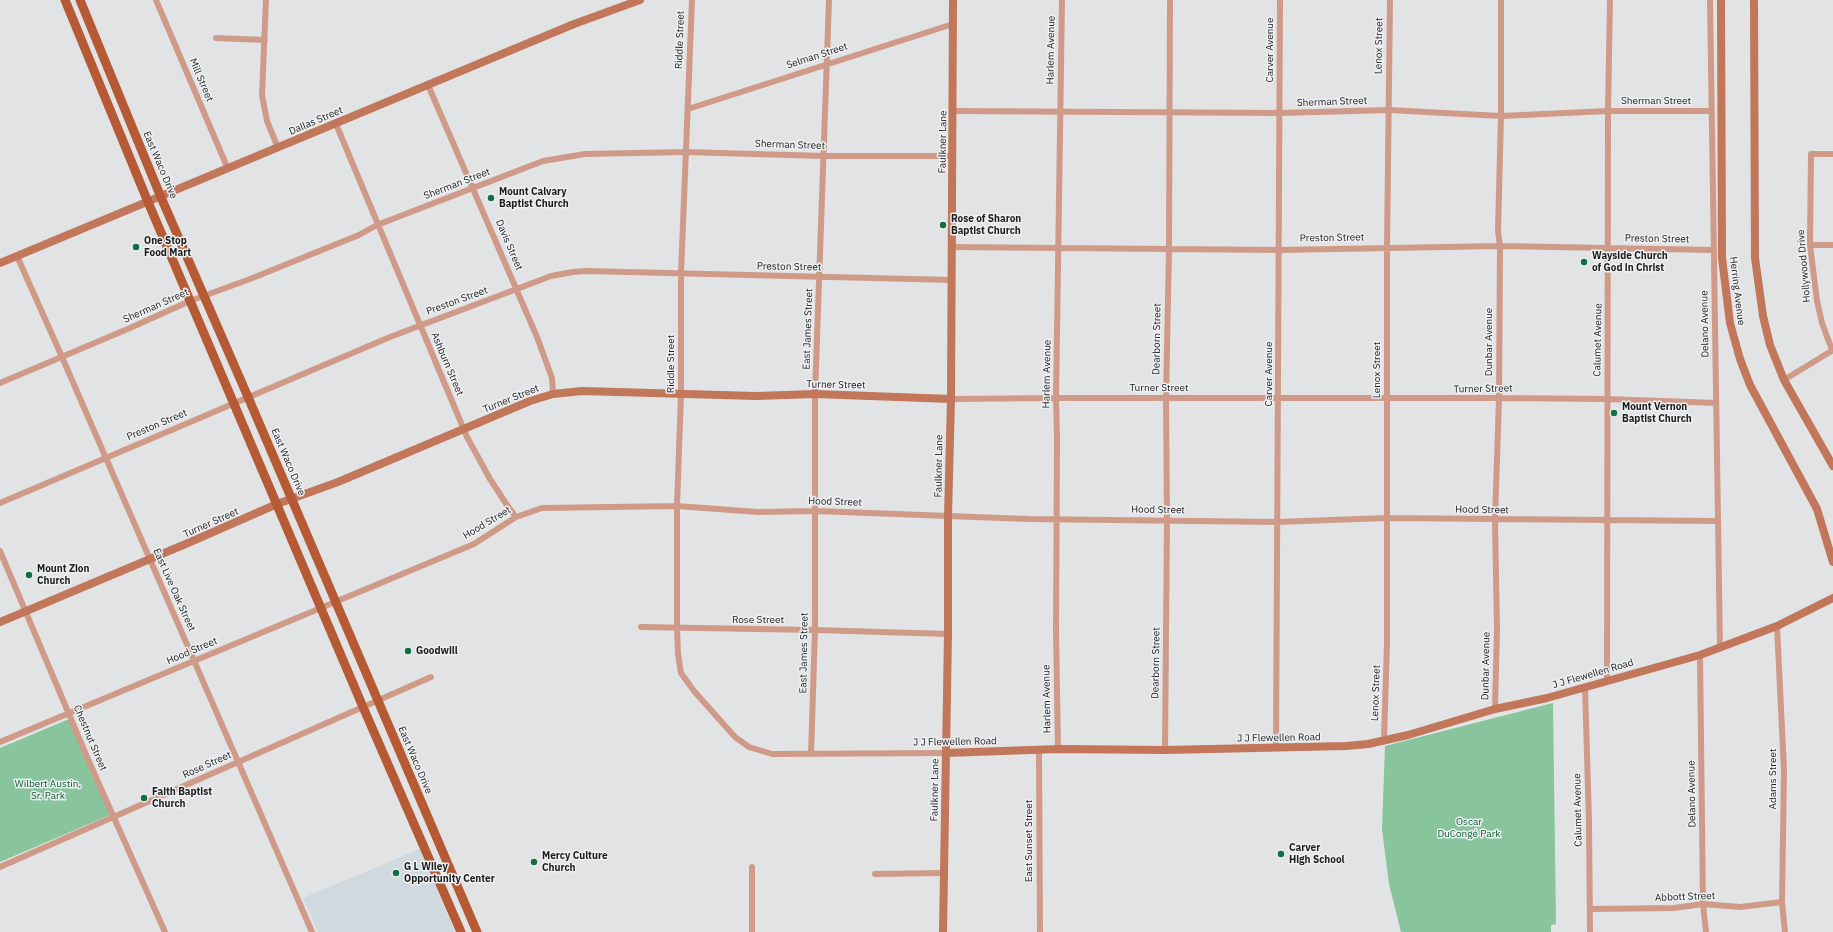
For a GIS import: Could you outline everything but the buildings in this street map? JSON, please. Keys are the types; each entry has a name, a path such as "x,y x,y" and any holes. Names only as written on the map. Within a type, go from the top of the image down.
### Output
{"main road":[{"path":"65,0 190,301 363,707 462,932"},
{"name":"East Waco Drive","path":"80,0 160,195 248,396 477,932"}],"street":[{"name":"Mill Street","path":"156,0 228,169"},
{"path":"266,0 263,100 268,121 278,148"},
{"name":"Dallas Street","path":"0,263 148,202 160,195 228,169 574,24 640,0"},
{"name":"Riddle Street","path":"692,0 681,274 677,506 677,629 681,673 716,716"},
{"name":"East James Street","path":"811,754 815,630 815,394 829,0"},
{"name":"Faulkner Lane","path":"943,932 948,634 948,517 951,399 953,0"},
{"name":"Harlem Avenue","path":"1058,749 1056,632 1056,398 1062,0"},
{"name":"Dearborn Street","path":"1165,750 1168,520 1166,399 1169,249 1170,0"},
{"name":"Carver Avenue","path":"1276,748 1280,250 1280,0"},
{"name":"Lenox Street","path":"1384,739 1387,644 1387,247 1390,0"},
{"name":"Dunbar Avenue","path":"1495,709 1497,630 1495,520 1499,398 1500,246 1498,231 1501,116 1501,0"},
{"name":"Calumet Avenue","path":"1607,680 1608,111 1610,0"},
{"name":"Delano Avenue","path":"1710,0 1720,648"},
{"name":"Herring Avenue","path":"1721,0 1722,258 1730,323 1740,359 1750,385 1817,508 1833,562"},
{"path":"1754,0 1756,258 1766,329 1784,380 1833,466"},
{"name":"Selman Street","path":"688,109 826,63 953,24"},
{"path":"216,38 265,40"},
{"name":"Davis Street","path":"428,85 517,290 552,378 552,394"},
{"name":"Sherman Street","path":"953,111 1280,113 1389,110 1501,116 1608,111 1711,111"},
{"name":"Ashburn Street","path":"336,124 377,225 464,429 490,479 516,517"},
{"name":"Sherman Street","path":"0,383 190,301 250,279 359,235 377,225 474,189 543,161 585,154 685,152 824,156 952,156"},
{"name":"Hollywood Drive","path":"1833,154 1811,154 1810,245 1817,301 1822,323 1833,350"},
{"path":"1810,245 1833,245"},
{"name":"Preston Street","path":"951,248 1280,250 1500,246 1714,250"},
{"name":"East Live Oak Street","path":"17,256 312,932"},
{"name":"Preston Street","path":"0,502 106,458 248,396 420,326 551,276 573,272 952,280"},
{"path":"1784,380 1833,350"},
{"name":"Turner Street","path":"0,622 150,560 277,504 338,482 530,401 552,394 582,391 756,396 815,394 951,399 1499,398 1607,399 1716,403"},
{"name":"Hood Street","path":"0,742 474,544 516,517 536,510 548,508 677,506 758,512 816,511 1057,520 1277,522 1386,518 1718,521"},
{"name":"Chestnut Street","path":"0,551 69,714 165,932"},
{"name":"J J Flewellen Road","path":"716,716 735,737 749,747 772,754 946,753 1058,749 1165,750 1346,746 1368,744 1384,739 1408,735 1495,709 1547,698 1700,655 1777,626 1833,598"},
{"name":"Adams Street","path":"1777,626 1784,770 1782,902 1785,932"},
{"name":"Rose Street","path":"641,627 948,634"},
{"name":"Delano Avenue","path":"1700,655 1703,904 1706,932"},
{"name":"Rose Street","path":"0,867 431,677"},
{"name":"Calumet Avenue","path":"1585,687 1589,822 1590,932"},
{"name":"East Sunset Street","path":"1039,750 1040,932"},
{"path":"752,867 752,932"},
{"path":"875,874 944,874"},
{"name":"Abbott Street","path":"1590,909 1674,908 1703,904 1740,907 1782,902"}],"shaded area":[{"name":"G L Wiley Opportunity Center","path":"420,849 455,932 318,932 303,898"}],"green space":[{"name":"Oscar DuCongé Park","path":"1553,703 1556,924 1551,925 1551,932 1401,932 1389,884 1382,829 1385,746"},
{"name":"Wilbert Austin, Sr. Park","path":"69,719 110,815 0,862 0,748"}],"place":[{"name":"Mount Calvary Baptist Church","path":"491,198"},
{"name":"Rose of Sharon Baptist Church","path":"943,225"},
{"name":"One Stop Food Mart","path":"136,247"},
{"name":"Wayside Church of God in Christ","path":"1584,262"},
{"name":"Mount Vernon Baptist Church","path":"1614,413"},
{"name":"Mount Zion Church","path":"29,575"},
{"name":"Goodwill","path":"408,651"},
{"name":"Faith Baptist Church","path":"144,798"},
{"name":"Carver High School","path":"1281,854"},
{"name":"Mercy Culture Church","path":"534,862"},
{"name":"G L Wiley Opportunity Center","path":"396,873"}]}
